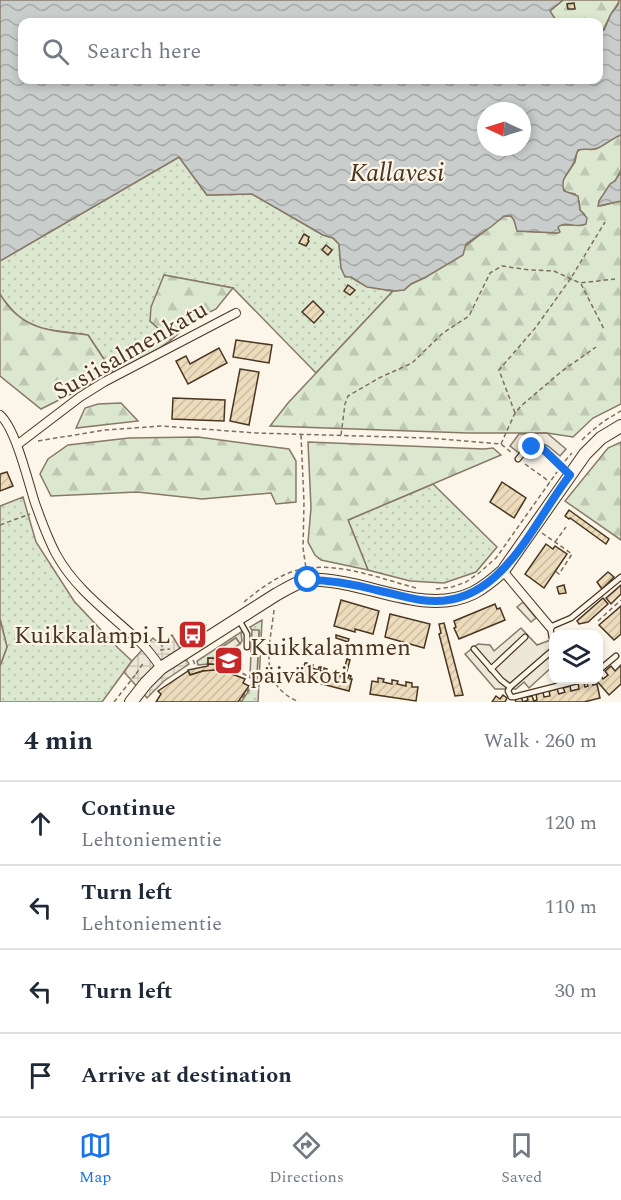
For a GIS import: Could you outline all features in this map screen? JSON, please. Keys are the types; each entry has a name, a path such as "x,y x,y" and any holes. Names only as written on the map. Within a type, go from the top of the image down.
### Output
{"street":[{"name":"Susiisalmenkatu","path":"17,445 80,397 104,382 236,313"},
{"path":"0,415 17,445 38,511 55,553 66,571 104,610 142,644 161,668"},
{"path":"131,702 161,668 283,591 308,580 329,580 353,584 422,601 438,601 472,594 503,571 566,471 601,438 621,426"},
{"path":"503,571 549,627"}],"lane":[{"path":"518,459 527,448 542,448 566,471"},
{"path":"550,630 549,627 571,618 621,577"},
{"path":"238,618 247,634 247,646"},
{"path":"491,669 525,638"},
{"path":"474,649 510,687"},
{"path":"549,653 510,687 509,694 514,697 565,684"},
{"path":"603,668 616,656"}],"path":[{"path":"515,413 499,370 536,327 571,278 605,222"},
{"path":"341,436 348,396 412,363 442,333 469,316 490,273 502,266 554,271 580,283 604,329"},
{"path":"580,283 615,279"},
{"path":"501,444 515,413 521,406 562,371 596,347"},
{"path":"580,443 591,430 621,411"},
{"path":"39,441 105,430 162,426 256,433 429,438 501,444 551,482"},
{"path":"301,434 304,502 303,548 306,569"},
{"path":"433,590 466,582 496,558 551,482 566,471 574,450"},
{"path":"0,525 38,511"},
{"path":"555,542 566,527"},
{"path":"540,532 572,554 559,574 555,571"},
{"path":"243,602 275,579 297,570 326,567 420,589"},
{"path":"598,621 621,600"},
{"path":"274,606 268,662 276,685 288,697 299,702"},
{"path":"184,641 213,621"},
{"path":"193,657 195,667"},
{"path":"221,668 237,670 254,680 240,702"}],"green space":[{"path":"563,0 619,0 603,30 603,18 555,18 550,11"},
{"path":"621,135 621,171 599,201 600,206 621,201 621,404 593,418 573,437 547,433 468,433 270,426 288,403 393,291 404,290 426,277 504,216 511,216 518,231 558,233 560,225 574,225 585,215 580,210 575,194 566,192 562,187 563,180 575,162 577,152 584,149 596,149"},
{"path":"179,157 207,195 252,194 323,235 333,238 339,244 341,268 359,283 393,291 316,373 233,288 164,275 150,321 171,340 113,373 88,335 43,329 20,319 2,298 0,261"},
{"path":"164,275 233,288 216,309 194,320 171,340 150,321 151,307"},
{"path":"0,294 8,306 27,322 49,330 88,335 113,373 41,409 0,376"},
{"path":"121,403 138,421 76,428 85,408 98,404"},
{"path":"198,437 289,449 296,461 296,502 276,504 271,493 202,499 137,492 51,496 40,474 48,459 68,445 129,438"},
{"path":"308,442 493,448 501,455 348,520 368,570 321,560 315,555 308,542 311,508"},
{"path":"621,442 621,540 565,501 608,448"},
{"path":"433,484 497,547 476,572 444,583 410,581 368,570 348,520"},
{"path":"23,497 36,542 74,601 132,661 102,702 0,702 0,666 7,647 0,619 0,506"},
{"path":"0,619 7,647 0,666"},
{"path":"262,620 258,702 241,702 257,679 259,631 252,630 250,627"},
{"path":"241,632 240,644 236,638 218,650 221,658 208,658 208,664 198,665 197,661"}],"shaded area":[{"path":"547,433 566,449 560,456 541,443 525,444 519,453 510,446 519,434"},
{"path":"523,602 536,618 531,622 517,607"},
{"path":"521,628 537,645 549,640 549,670 529,688 524,682 516,689 495,689 465,654 478,644 490,645 494,651"},
{"path":"252,630 259,630 257,676 250,676"},
{"path":"172,635 189,664 164,681 147,698 124,672 153,638 162,646"},
{"path":"236,638 240,644 221,656 218,650"}],"water":[{"name":"Kallavesi","path":"0,0 563,0 550,11 554,18 18,18 18,84 603,84 603,30 621,0 621,135 596,149 578,150 563,183 564,191 578,196 580,210 587,218 586,224 561,225 558,227 560,232 558,233 517,231 511,216 504,216 466,244 463,255 404,290 393,291 367,287 351,277 345,277 341,268 339,244 333,238 323,235 252,194 207,195 179,157 0,261"},
{"path":"621,171 621,201 598,206 610,184 615,181"}],"building":[{"path":"574,3 575,9 568,9 567,4"},
{"path":"304,234 309,237 306,246 299,243"},
{"path":"326,245 332,250 328,255 322,250"},
{"path":"348,285 355,290 350,295 344,291"},
{"path":"313,301 324,312 314,323 302,312"},
{"path":"236,340 272,345 269,363 233,357"},
{"path":"219,348 227,363 188,384 176,361 186,356 190,364"},
{"path":"240,369 259,372 249,425 230,421"},
{"path":"173,398 225,400 224,421 172,419"},
{"path":"7,472 13,486 0,491 0,474"},
{"path":"502,482 526,498 514,518 490,502"},
{"path":"569,510 609,539 606,544 565,516"},
{"path":"546,544 553,549 555,546 567,554 544,588 525,574"},
{"path":"608,572 614,577 602,589 597,582"},
{"path":"564,585 566,593 559,594 557,587"},
{"path":"621,585 621,594 611,604 606,598"},
{"path":"603,598 608,604 588,622 579,624 577,621"},
{"path":"341,600 379,611 373,634 334,626"},
{"path":"495,604 497,609 500,608 505,620 459,639 454,628 456,627 454,621"},
{"path":"621,606 621,634 614,640 599,625"},
{"path":"390,614 430,624 424,648 385,637"},
{"path":"444,623 463,695 455,696 439,634 441,633 439,624"},
{"path":"336,635 349,639 348,642 336,638"},
{"path":"208,658 223,659 222,665 208,664"},
{"path":"347,659 350,660 347,671 344,670"},
{"path":"307,663 306,667 310,668 311,664 312,668 318,670 321,667 320,671 324,671 324,668 327,669 326,672 332,674 335,671 334,674 337,675 338,672 340,676 348,678 349,675 351,676 349,691 299,678"},
{"path":"208,664 222,665 221,671 203,671 190,675 188,670 208,666"},
{"path":"621,665 621,684 609,695 599,684 603,684 603,679 608,675 605,671 611,666 615,671"},
{"path":"214,670 245,679 243,683 249,686 238,702 156,702 161,694 158,691 188,671 190,675"},
{"path":"378,678 392,684 392,680 406,686 406,682 412,683 412,687 418,687 416,701 370,694 372,681 378,682"},
{"path":"578,684 584,684 585,687 588,686 587,684 597,684 600,698 584,702 523,702 528,700 527,697 532,696 534,701 537,700 536,694 543,692 544,697 550,696 549,691 557,689 559,694 565,692 563,688 570,686 571,691 579,689"},
{"path":"503,695 507,698 505,702 492,702 496,696 500,699"},
{"path":"521,697 523,702 516,702 515,699"}],"place":[{"name":"Kuikkalampi L","path":"192,635"},
{"name":"Kuikkalammen päiväkoti","path":"229,661"}],"route":[{"path":"308,580 329,580 353,584 422,601 449,600 472,594 503,571 570,475 542,448 532,447"}]}
